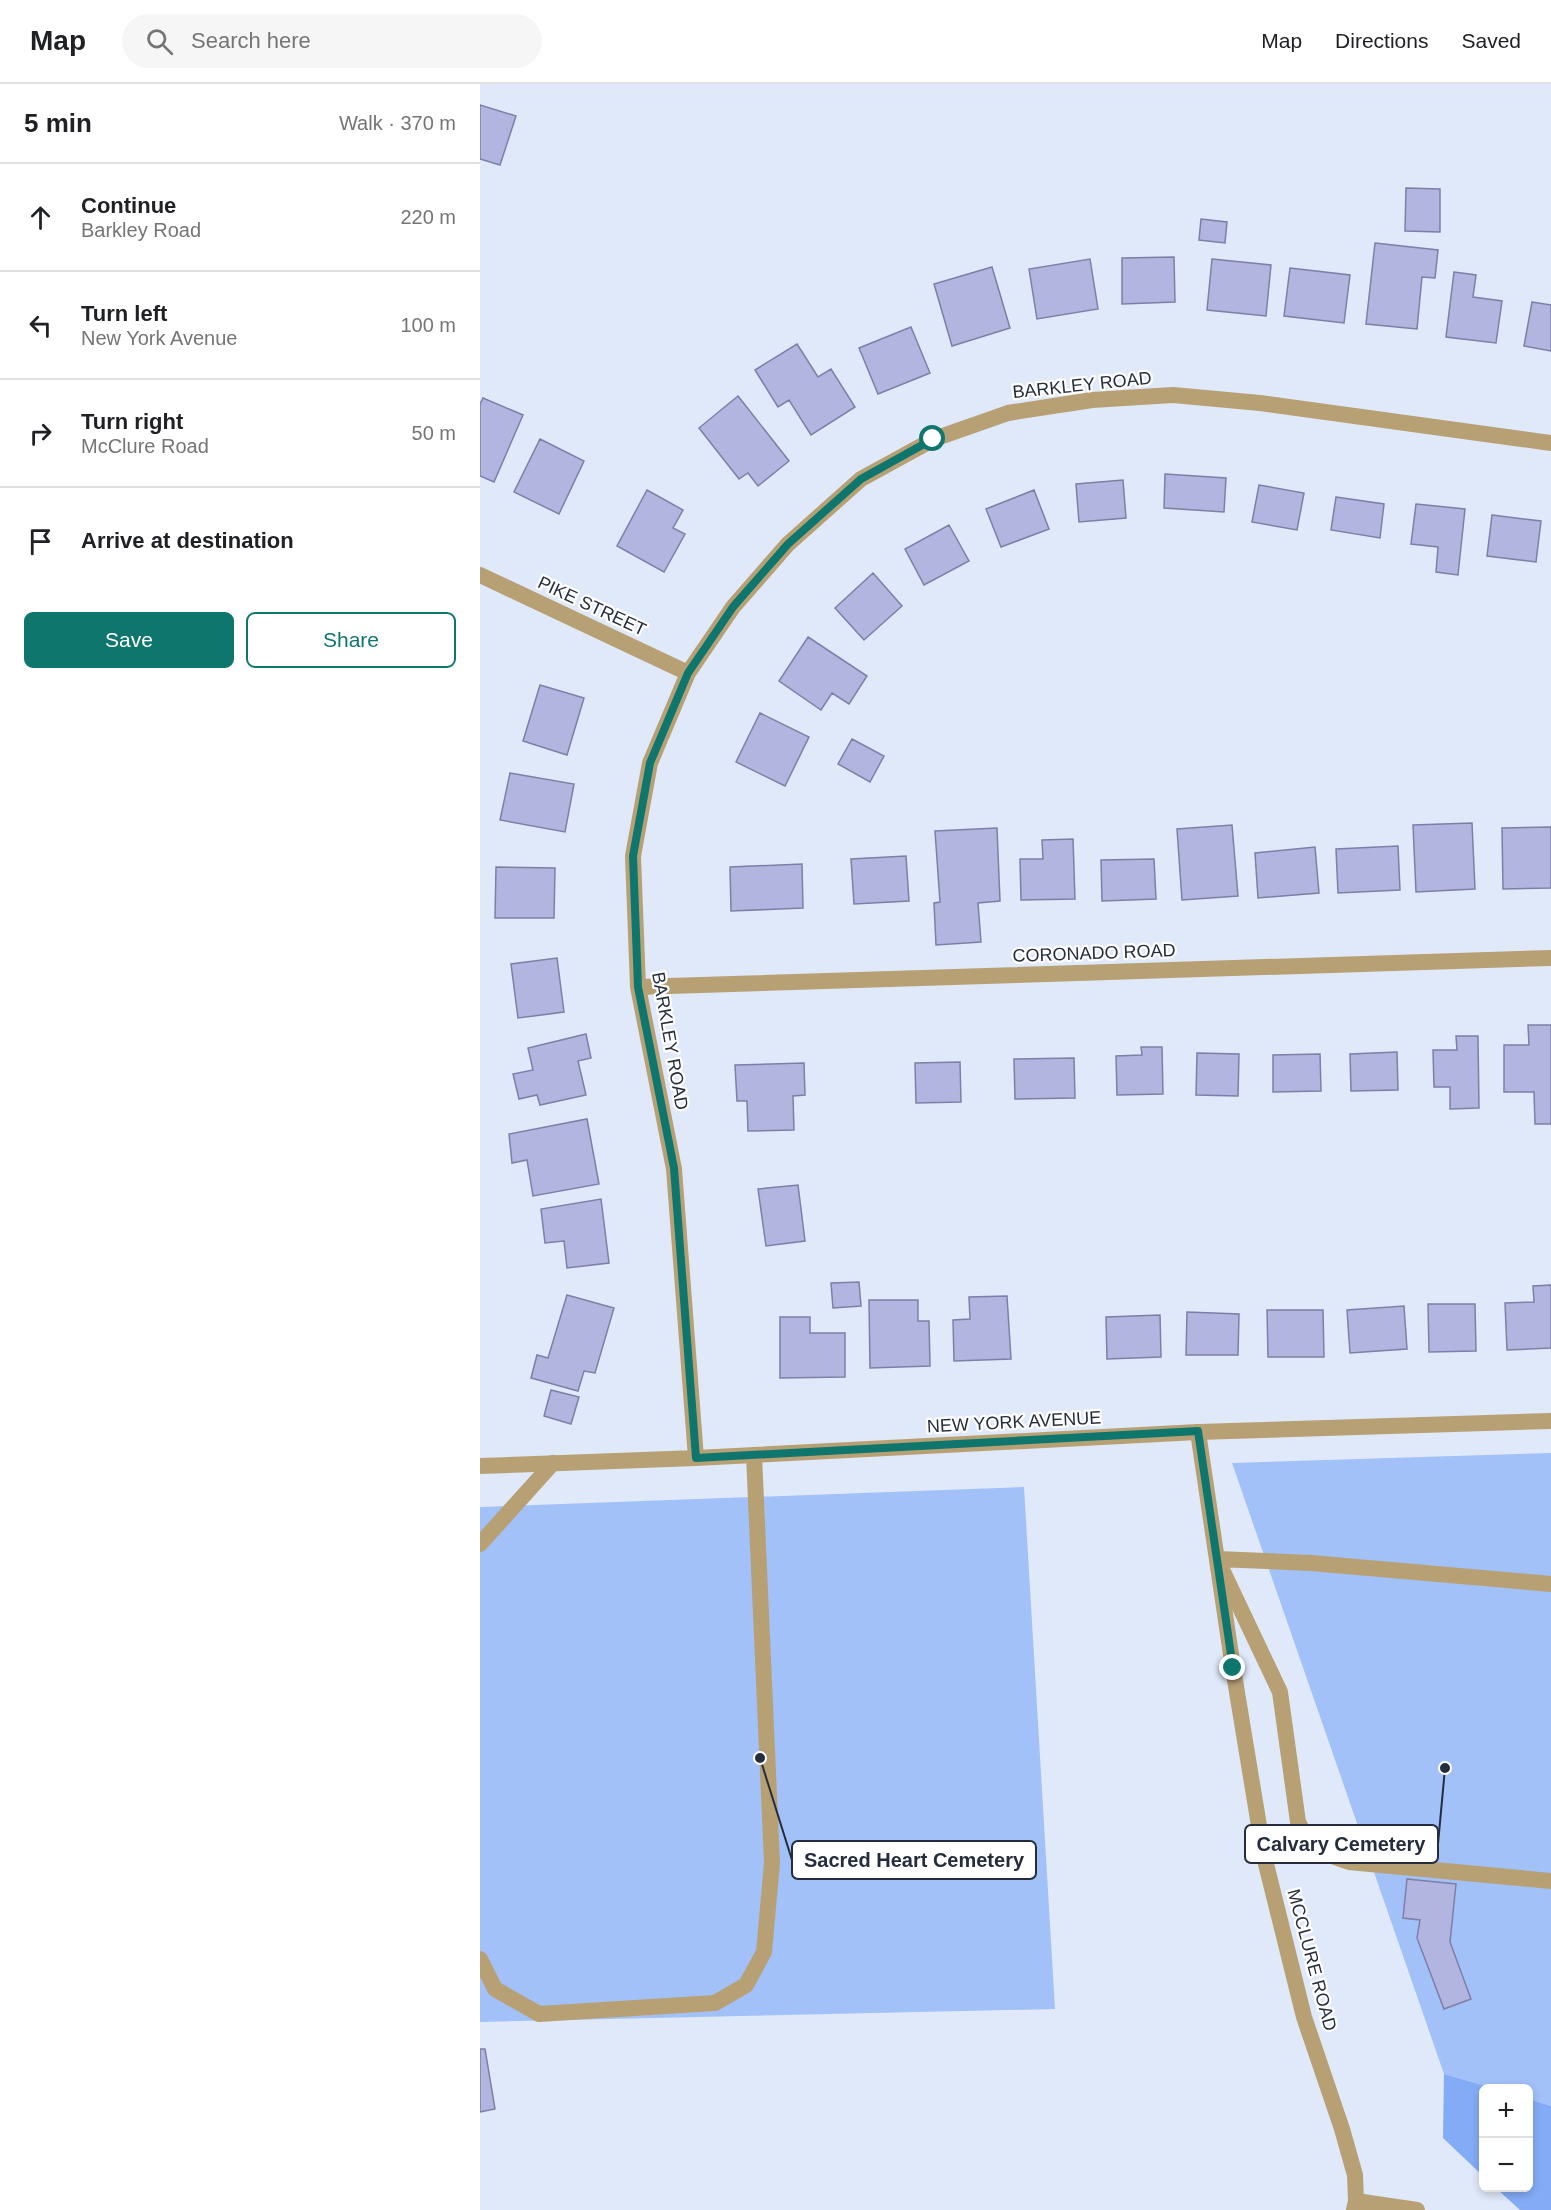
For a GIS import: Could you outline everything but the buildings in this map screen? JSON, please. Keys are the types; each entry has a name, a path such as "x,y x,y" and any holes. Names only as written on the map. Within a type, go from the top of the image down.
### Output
{"street":[{"name":"BARKLEY ROAD","path":"696,1458 674,1168 638,987 633,856 650,763 688,673 733,607 788,544 861,479 933,439 1008,413 1092,400 1173,395 1260,403 1551,443"},
{"name":"PIKE STREET","path":"480,575 688,673"},
{"name":"CORONADO ROAD","path":"638,987 1551,958"},
{"name":"NEW YORK AVENUE","path":"480,1466 696,1458 1198,1431 1551,1421"},
{"name":"MCCLURE ROAD","path":"1198,1431 1264,1856 1304,2017 1355,2175 1355,2206"},
{"path":"480,1959 495,1989 539,2014 715,2003 746,1985 764,1952 772,1863 754,1455"},
{"path":"480,1544 553,1463"},
{"path":"1551,1584 1311,1563 1217,1559 1280,1692 1298,1822 1312,1849 1349,1862 1551,1881"},
{"path":"1355,2206 1417,2210"}],"shaded area":[{"path":"1551,1453 1551,2106 1533,2100 1533,2084 1479,2084 1444,2074 1232,1463"},
{"path":"1024,1487 1055,2009 480,2022 480,1507"},
{"path":"1444,2074 1479,2084 1479,2172 1443,2138"},
{"path":"1533,2100 1551,2106 1551,2210 1520,2210 1500,2192 1533,2192"}],"place":[{"name":"Sacred Heart Cemetery","path":"760,1758"},
{"name":"Calvary Cemetery","path":"1445,1768"}],"route":[{"path":"933,439 861,479 788,544 733,607 688,673 650,763 633,856 638,987 674,1168 696,1458 1198,1431 1233,1668"}]}
